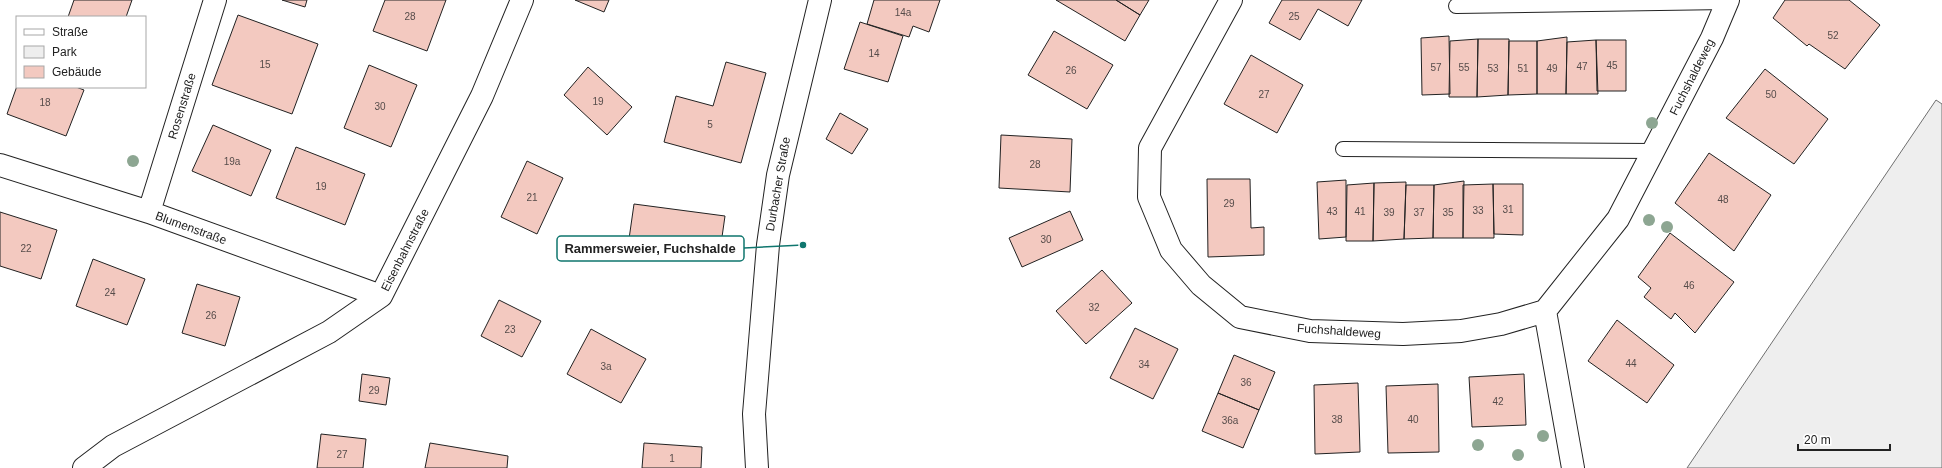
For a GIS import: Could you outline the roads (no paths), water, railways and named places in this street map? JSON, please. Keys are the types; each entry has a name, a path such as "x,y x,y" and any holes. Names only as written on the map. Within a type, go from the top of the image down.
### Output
{"street":[{"name":"Rosenstraße","path":"149,212 215,0"},
{"name":"Eisenbahnstraße","path":"84,468 113,446 329,332 381,296 482,96 522,0"},
{"name":"Durbacher Straße","path":"757,468 754,414 768,245 778,175 820,0"},
{"name":"Fuchshaldeweg","path":"1231,0 1150,148 1149,198 1170,250 1201,285 1240,317 1310,331 1403,334 1461,331 1501,324 1544,311 1618,219 1712,38 1728,1"},
{"name":"Blumenstraße","path":"0,165 149,212 381,296"},
{"path":"1544,311 1573,468"}],"lane":[{"name":"Fuchshaldeweg","path":"1456,6 1728,1"},
{"path":"1343,149 1654,151"}],"place":[{"name":"Rammersweier, Fuchshalde","path":"803,245"}]}
